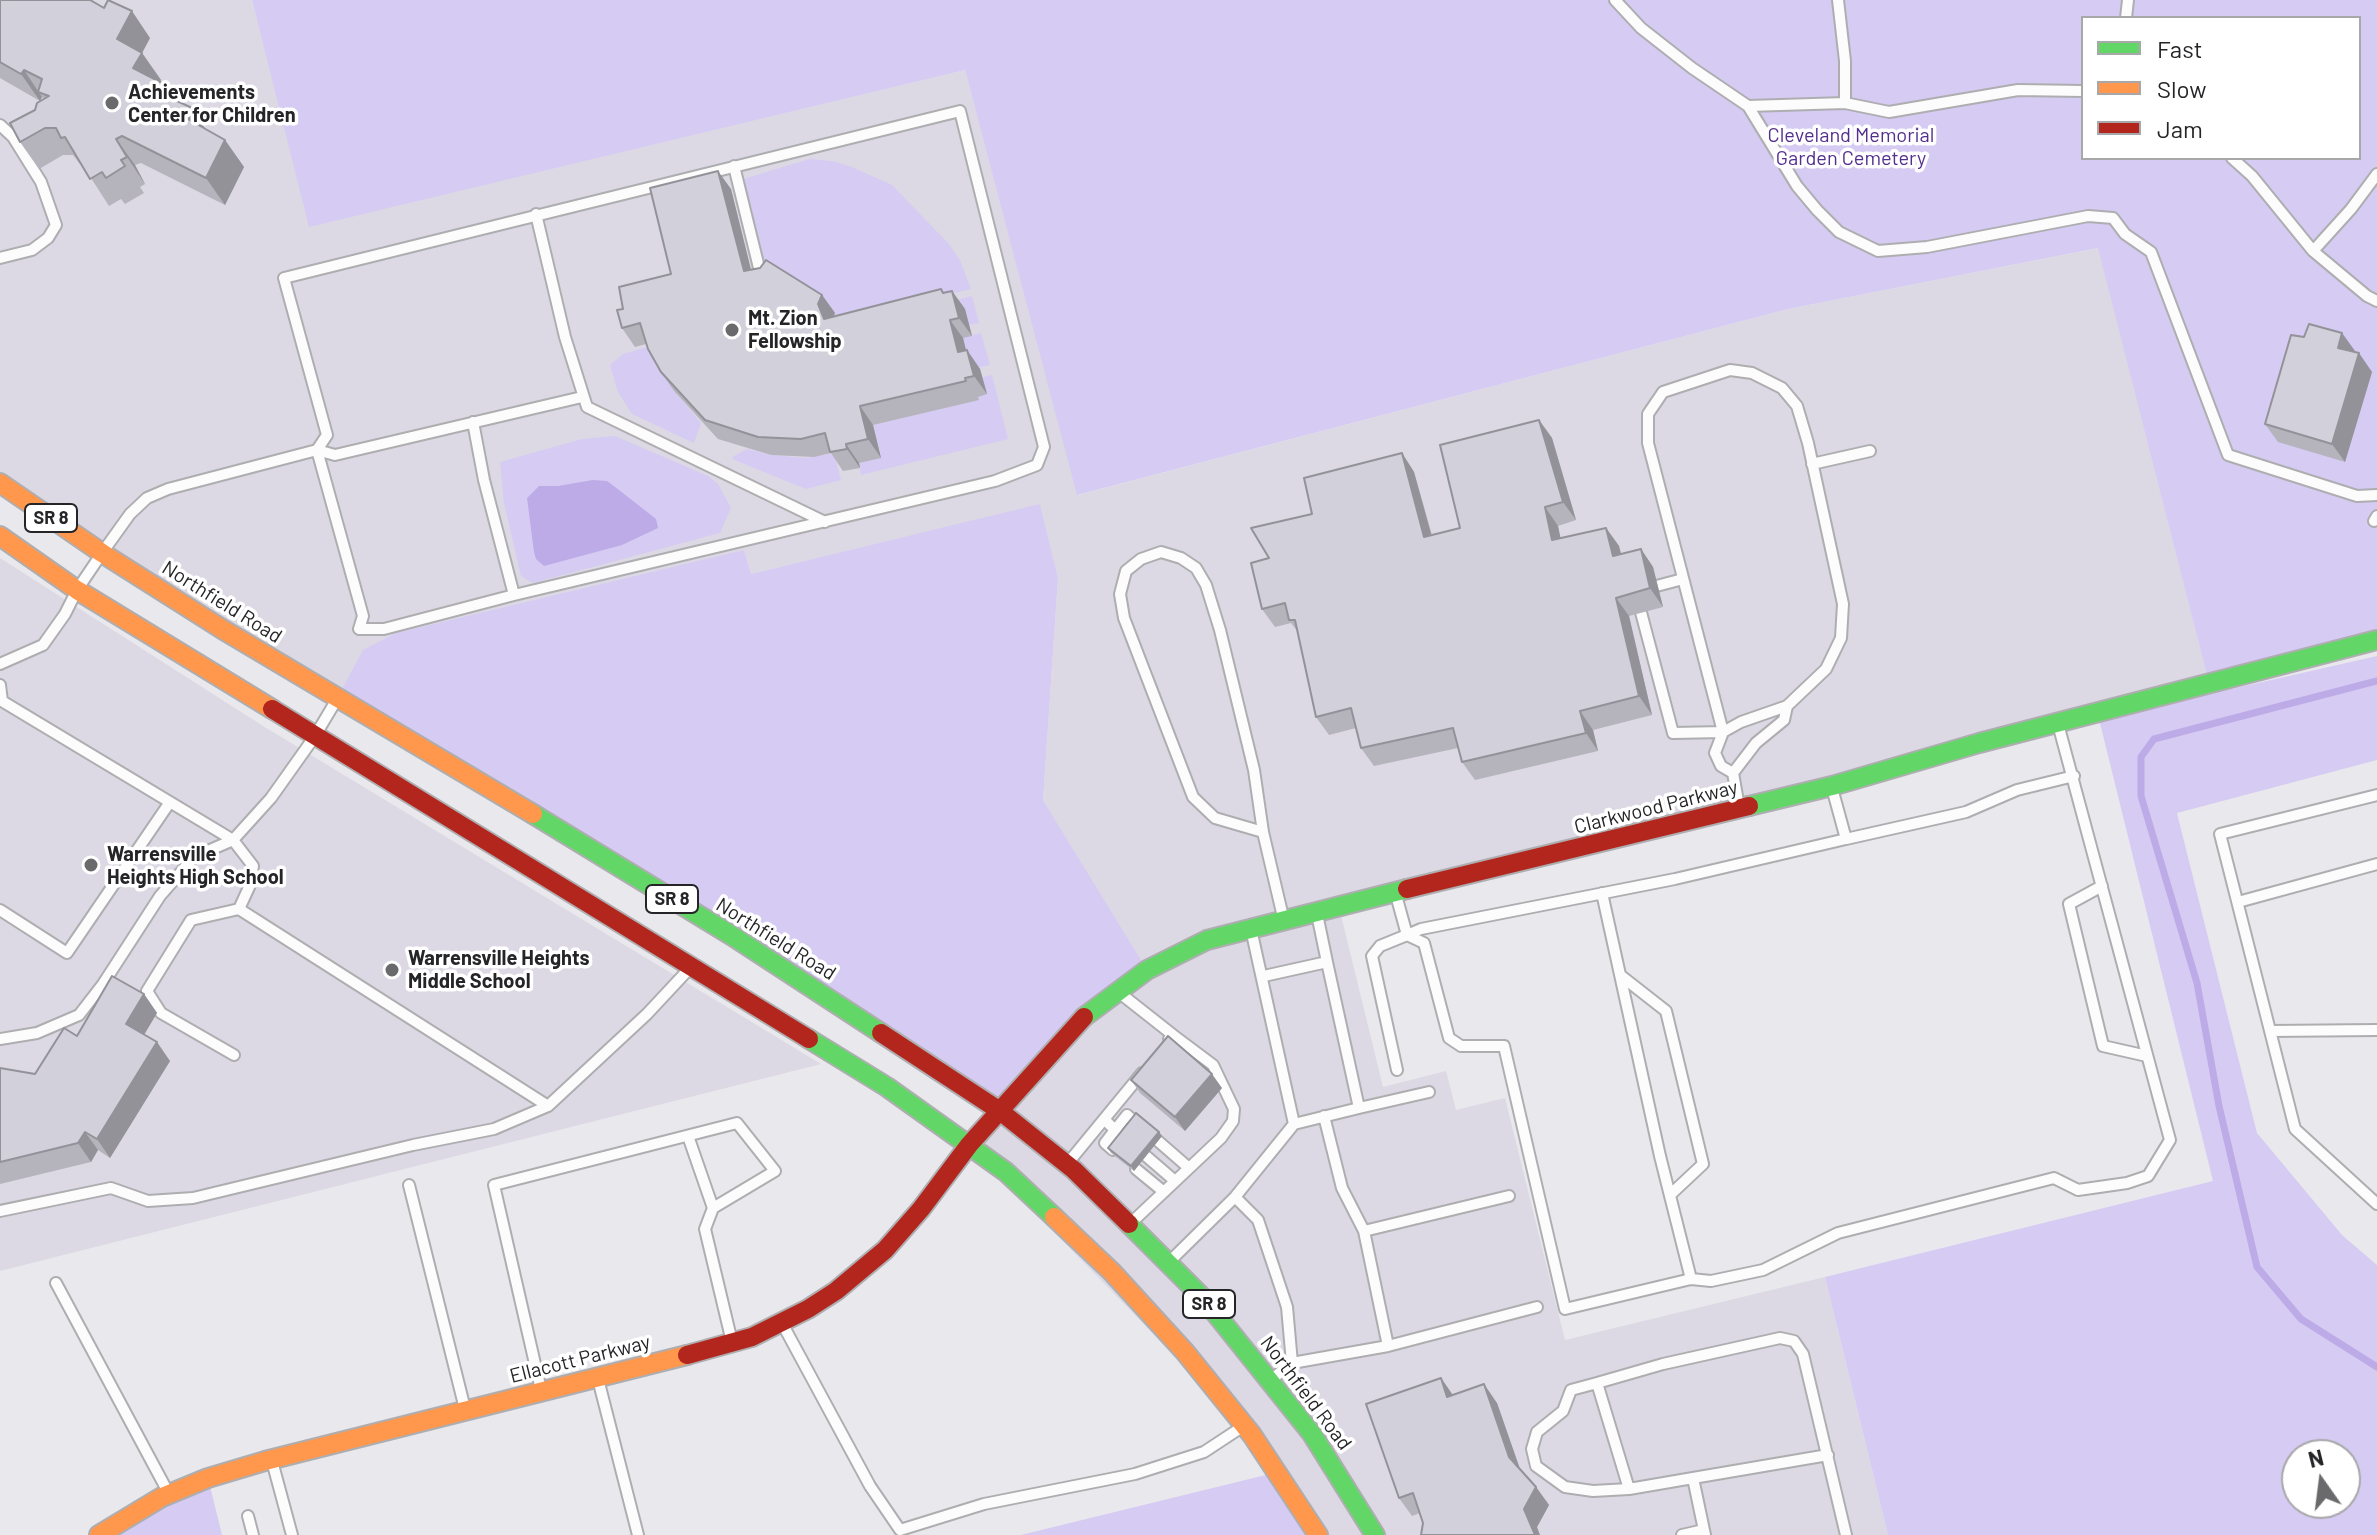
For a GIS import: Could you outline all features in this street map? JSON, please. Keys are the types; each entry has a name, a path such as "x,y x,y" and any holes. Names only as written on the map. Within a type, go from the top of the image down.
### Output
{"main road":[{"name":"Northfield Road","path":"0,483 102,553 222,629 447,761 731,935 1000,1111 1067,1164 1204,1299 1312,1434 1375,1535"},
{"name":"SR 8","path":"0,536 77,590 887,1087 1006,1172 1112,1272 1185,1352 1244,1425 1318,1535"},
{"name":"Clarkwood Parkway","path":"1000,1111 1087,1013 1147,970 1207,940 1832,786 2058,722 2377,640"},
{"name":"Ellacott Parkway","path":"99,1535 169,1494 208,1478 272,1459 732,1343 782,1323 836,1291 885,1250 1000,1111"}],"lane":[{"path":"1615,0 1641,28 1748,106 1797,186 1817,210 1839,232 1878,251 1927,247 2088,216 2113,218 2125,234 2151,252 2228,455 2357,496 2377,495"},
{"path":"1838,0 1845,61 1845,103"},
{"path":"1748,106 1845,103 1889,112 2018,90 2081,91"},
{"path":"960,111 1044,447 1042,456 1037,465 995,481 514,595 384,629 359,629 363,616 317,450 327,435 284,278 536,214 960,111"},
{"path":"0,125 13,137 41,182 56,225 48,238 32,250 0,258"},
{"path":"2234,160 2252,176 2313,251 2377,301"},
{"path":"734,166 762,281"},
{"path":"2313,251 2377,174"},
{"path":"536,214 587,407 825,522"},
{"path":"1683,579 1635,591 1673,733 1723,732 1741,722 1787,706 1826,669 1841,638 1843,604 1812,464 1797,406 1782,388 1752,373 1730,370 1663,392 1648,414 1648,443 1723,732 1715,753 1721,766 1733,773"},
{"path":"0,664 43,645 102,553 130,514 147,498 168,489 317,450 335,455 582,397"},
{"path":"473,422 484,480 514,595"},
{"path":"1812,464 1870,451"},
{"path":"1263,832 1215,818 1193,797 1124,618 1120,594 1126,571 1141,559 1161,552 1181,558 1196,568 1206,585 1254,770 1263,832 1284,919"},
{"path":"0,685 1,701 233,840 253,866 250,885 239,909"},
{"path":"0,1039 37,1033 79,1015 160,896 194,857 233,840 271,798 338,697"},
{"path":"1740,809 1733,773 1756,743 1784,720 1787,706"},
{"path":"1407,935 1424,943 1449,1038 1461,1046 1504,1046 1565,1309 1691,1279 1711,1281 1763,1270 1838,1233 2054,1178 2078,1190 2127,1183 2148,1176 2170,1140 2058,722"},
{"path":"1397,1070 1372,956 1380,946 1421,929 1602,893 1966,812 2017,790 2074,776"},
{"path":"1832,786 1846,839"},
{"path":"2377,795 2220,834 2295,1129 2377,1204"},
{"path":"0,910 67,953 170,802"},
{"path":"2238,902 2377,864"},
{"path":"2102,886 2069,904 2103,1046 2147,1056"},
{"path":"1396,893 1407,935"},
{"path":"1602,893 1691,1279"},
{"path":"234,1055 161,1013 147,991 191,920 239,909 548,1106"},
{"path":"1316,912 1359,1108"},
{"path":"1251,927 1294,1124"},
{"path":"1264,976 1327,962"},
{"path":"0,1211 111,1188 148,1201 193,1198 413,1145 494,1129 548,1106 647,1014 692,966"},
{"path":"1620,975 1666,1011 1703,1164 1670,1195"},
{"path":"1116,990 1213,1065 1234,1109 1233,1121 1221,1138 1131,1224"},
{"path":"2270,1031 2377,1030"},
{"path":"1163,1047 1173,1035"},
{"path":"1067,1164 1153,1059"},
{"path":"1169,1263 1235,1197 1294,1124 1429,1092"},
{"path":"1113,1150 1105,1143 1119,1134 1127,1115 1136,1123"},
{"path":"1324,1116 1342,1188 1364,1231 1388,1346"},
{"path":"1104,1119 1119,1134"},
{"path":"542,1392 494,1185 737,1123 775,1171 713,1208 705,1229 732,1343"},
{"path":"688,1136 713,1208"},
{"path":"1158,1141 1189,1168"},
{"path":"1146,1156 1175,1181"},
{"path":"1136,1169 1164,1192"},
{"path":"409,1185 466,1411"},
{"path":"1364,1231 1509,1196"},
{"path":"1235,1197 1258,1220 1263,1234 1287,1307 1292,1363"},
{"path":"56,1283 169,1494"},
{"path":"1271,1380 1292,1363 1388,1346 1537,1307"},
{"path":"782,1323 870,1486 900,1530 984,1504 1149,1470 1204,1452 1244,1425"},
{"path":"1828,1455 1629,1489 1593,1491 1565,1487 1536,1466 1532,1449 1537,1432 1563,1411 1571,1390 1742,1345 1780,1338 1794,1341 1803,1354 1828,1455 1846,1535"},
{"path":"597,1377 638,1535"},
{"path":"1597,1383 1629,1489"},
{"path":"272,1459 292,1535"},
{"path":"1682,1535 1704,1532 1693,1478"},
{"path":"248,1516 253,1535"}],"shaded area":[{"path":"0,0 252,0 310,226 965,70 1078,495 1788,309 2099,248 2209,683 1339,907 1383,1087 1446,1071 1456,1110 1505,1098 1565,1340 1825,1277 1888,1535 1318,1535 1252,1435 969,1145 1146,970 1043,800 1058,578 1040,505 751,574 744,550 338,697 0,483"},
{"path":"607,481 656,519 658,528 622,545 544,566 536,559 534,552 527,498 539,486"},
{"name":"Warrensville Heights Middle School","path":"0,558 263,726 821,1064 0,1271"}],"green space":[{"name":"Cleveland Memorial Garden Cemetery","path":"252,0 2377,0 2377,640 2209,683 2098,248 1788,309 1077,495 965,70 309,227"},
{"path":"810,159 852,167 892,185 948,243 960,260 971,289 837,322 835,313 770,287 743,179"},
{"path":"972,296 979,323 867,322"},
{"path":"981,333 990,365 970,369 963,338"},
{"path":"654,345 674,391 701,423 694,443 632,414 618,392 610,365 623,354"},
{"path":"992,375 1008,439 861,475 859,463 881,457 873,425 978,400 986,394 982,377"},
{"path":"615,436 708,476 718,484 731,508 720,533 533,583 521,576 504,503 500,462 582,439"},
{"path":"747,449 807,458 834,453 841,480 806,489 732,459"},
{"path":"1040,504 1058,578 1043,800 1147,970 1000,1111 338,697 363,650 396,633 744,550 751,574"},
{"path":"2377,656 2377,760 2177,813 2257,1133 2342,1235 2377,1265 2377,1535 1888,1535 1825,1277 2213,1181 2099,719"},
{"path":"1278,1472 1318,1535 1021,1535"},
{"path":"208,1478 222,1535 99,1535"}],"building":[{"name":"Achievements Center for Children","path":"0,0 90,0 104,8 108,0 132,11 117,39 142,53 133,68 168,86 164,95 190,107 186,118 225,140 206,178 122,136 116,139 127,157 121,160 125,166 106,178 102,172 90,179 65,137 61,138 56,128 45,128 20,142 10,123 35,110 37,103 49,96 38,92 42,79 24,70 21,74 0,62"},
{"name":"Mt. Zion Fellowship","path":"718,171 744,271 760,268 766,260 822,295 818,304 824,319 941,289 943,293 952,291 959,318 950,320 958,352 967,350 974,376 965,378 966,381 860,406 868,439 846,444 847,449 830,452 825,433 801,439 758,437 705,420 661,372 648,349 640,323 622,328 617,310 623,309 619,287 671,274 650,188"},
{"path":"2309,324 2342,333 2338,348 2359,353 2332,444 2265,424 2291,335 2304,337"},
{"path":"1539,420 1563,502 1545,507 1552,540 1606,528 1613,556 1641,549 1650,588 1616,598 1639,696 1580,711 1586,733 1462,762 1453,728 1361,748 1351,708 1316,717 1295,620 1289,620 1285,603 1262,609 1251,563 1269,558 1251,528 1312,514 1304,478 1402,453 1424,537 1460,528 1440,445"},
{"path":"112,976 144,994 126,1024 157,1042 97,1139 85,1132 78,1143 0,1162 0,1068 35,1074 64,1028 77,1036"},
{"path":"1168,1036 1212,1074 1175,1117 1131,1080"},
{"path":"1136,1113 1159,1132 1131,1166 1108,1148"},
{"path":"1441,1378 1447,1397 1484,1384 1509,1457 1536,1487 1524,1509 1535,1535 1421,1535 1423,1523 1413,1493 1399,1498 1366,1404"}],"waterway":[{"path":"2377,681 2154,739 2141,757 2141,796 2197,983 2219,1106 2257,1267 2301,1319 2377,1367"}],"traffic: fast":[{"path":"1749,806 2377,640"},
{"path":"533,814 731,935 881,1033"},
{"path":"1084,1017 1147,970 1207,940 1407,889"},
{"path":"809,1039 887,1087 1006,1172 1054,1217"},
{"path":"1129,1224 1204,1299 1312,1434 1375,1535"}],"traffic: slow":[{"path":"0,483 102,553 222,629 533,814"},
{"path":"0,536 77,590 272,709"},
{"path":"1054,1217 1112,1272 1185,1352 1252,1435 1318,1535"},
{"path":"99,1535 162,1497 208,1478 687,1355"}],"traffic: jam":[{"path":"272,709 809,1039"},
{"path":"1407,889 1749,806"},
{"path":"687,1355 752,1337 808,1309 836,1291 885,1250 921,1209 969,1145 1084,1017"},
{"path":"881,1033 1000,1111 1074,1170 1129,1224"}],"place":[{"name":"Achievements Center for Children","path":"112,103"},
{"name":"Mt. Zion Fellowship","path":"732,330"},
{"name":"Warrensville Heights High School","path":"91,865"},
{"name":"Warrensville Heights Middle School","path":"392,970"}]}
